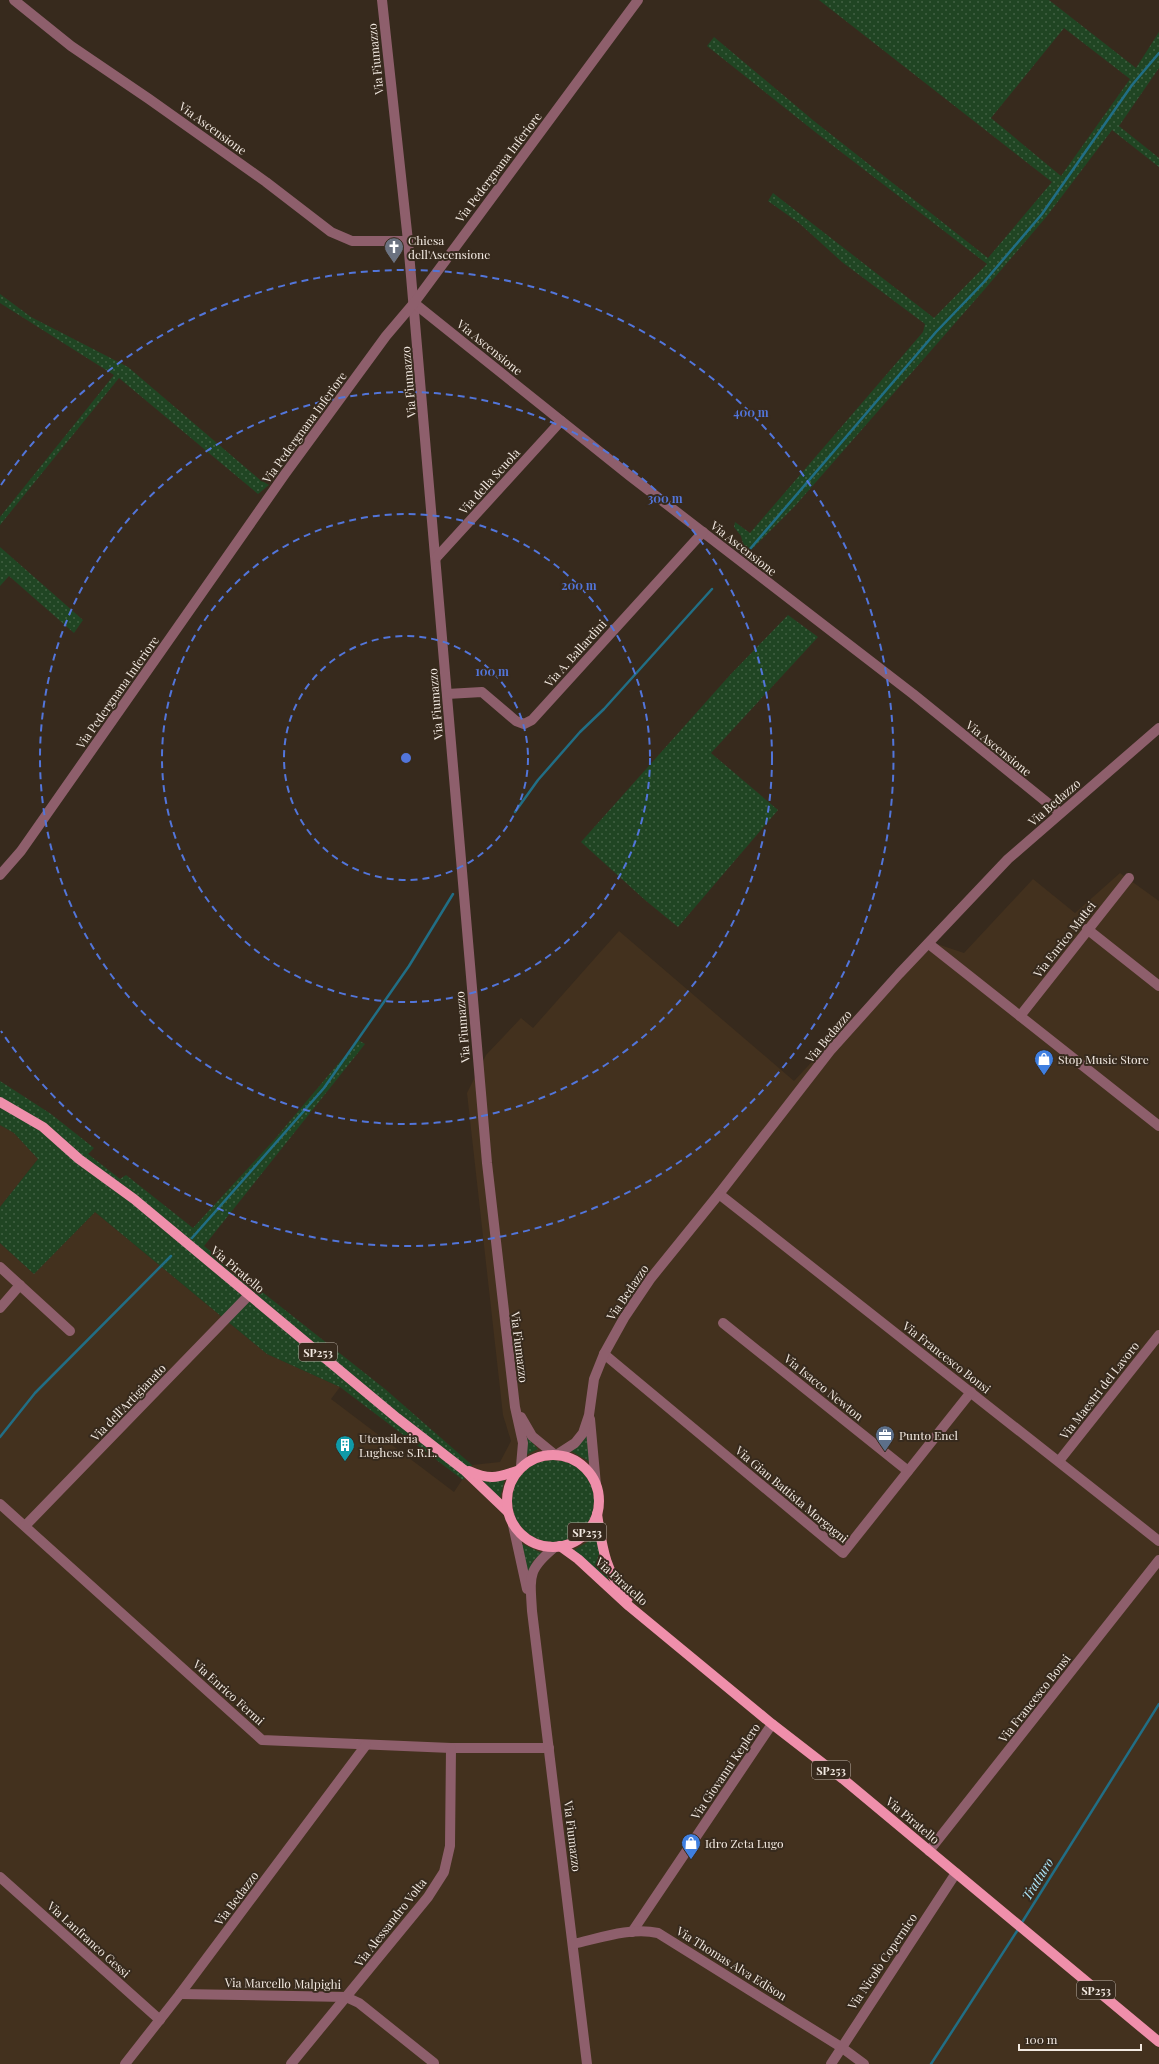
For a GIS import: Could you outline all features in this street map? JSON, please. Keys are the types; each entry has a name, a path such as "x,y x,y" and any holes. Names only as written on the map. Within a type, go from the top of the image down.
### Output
{"main road":[{"name":"Via Piratello","path":"0,1102 43,1127 79,1159 134,1199 397,1418 455,1463 508,1512"},
{"name":"SP253","path":"556,1454 578,1462 589,1472 596,1485 599,1499 597,1514 593,1523 579,1539 558,1547 545,1546 531,1541 519,1532 513,1524 508,1512 507,1495 512,1478 519,1469 531,1460 556,1454"},
{"name":"Via Piratello","path":"455,1463 482,1477 490,1478 519,1469"},
{"name":"Via Piratello","path":"597,1514 602,1547 610,1575 619,1588 648,1621"},
{"name":"Via Piratello","path":"558,1547 578,1559 628,1606 772,1724 843,1779 1159,2042"}],"street":[{"name":"Via Ascensione","path":"14,0 71,46 220,150 330,232 352,241 408,241"},
{"name":"Via Fiumazzo","path":"382,0 414,302 487,1163 514,1407 523,1443 519,1469"},
{"name":"Via Pedergnana Inferiore","path":"0,875 22,851 285,474 386,336 414,302 638,0"},
{"name":"Via Ascensione","path":"414,302 630,476 912,694 1060,813"},
{"name":"Via della Scuola","path":"436,558 561,421"},
{"name":"Via A. Ballardini","path":"448,694 482,692 516,721 524,724 532,720 703,532"},
{"name":"Via Bedazzo","path":"596,1485 589,1415 594,1379 604,1354 624,1318 651,1278 720,1194 830,1052 929,944 1008,859 1060,813 1137,749 1159,728"},
{"name":"Via Enrico Mattei","path":"1020,1016 1087,929 1129,878"},
{"path":"1087,929 1159,986"},
{"path":"929,944 1159,1126"},
{"name":"Via Francesco Bonsi","path":"720,1194 1159,1541"},
{"path":"0,1267 70,1331"},
{"path":"0,1308 20,1285"},
{"name":"Via dell'Artigianato","path":"25,1526 249,1295"},
{"name":"Via Isacco Newton","path":"723,1323 908,1471"},
{"name":"Via Maestri del Lavoro","path":"1059,1461 1159,1335"},
{"name":"Via Gian Battista Morgagni","path":"604,1354 843,1553 971,1392"},
{"name":"Via Fiumazzo","path":"514,1407 532,1436 556,1454"},
{"name":"Via Bedazzo","path":"556,1454 579,1438 589,1415"},
{"name":"Via Enrico Fermi","path":"0,1504 262,1740 451,1748 549,1748"},
{"name":"Via Fiumazzo","path":"513,1524 532,1611"},
{"name":"Via Fiumazzo","path":"558,1547 537,1562 533,1570 531,1589 532,1611 587,2064"},
{"name":"Via Francesco Bonsi","path":"929,1851 1159,1560"},
{"name":"Via Giovanni Keplero","path":"632,1932 772,1724"},
{"name":"Via Bedazzo","path":"125,2064 180,1994 366,1745"},
{"name":"Via Alessandro Volta","path":"291,2064 428,1896 444,1872 450,1846 451,1748"},
{"name":"Via Nicolò Copernico","path":"831,2064 840,2047 956,1873"},
{"name":"Via Lanfranco Gessi","path":"0,1878 160,2020"},
{"name":"Via Thomas Alva Edison","path":"573,1944 632,1932 648,1931 666,1936 840,2047 864,2064"},
{"name":"Via Marcello Malpighi","path":"180,1994 346,1997 359,2003 434,2063"}],"shaded area":[{"path":"1120,873 1159,901 1159,2064 0,2064 0,1243 34,1274 95,1212 267,1354 340,1387 331,1399 454,1492 472,1465 500,1462 511,1441 503,1415 467,1093 486,1055 521,1018 533,1028 619,931 794,1081 925,940 964,953 1033,879 1075,913"},
{"path":"0,1125 14,1133 38,1159 0,1207"}],"green space":[{"path":"819,0 1049,0 1136,68 1159,32 1159,68 1119,126 1159,158 1159,167 1112,130 1047,216 984,290 795,506 746,555 741,536 734,527 735,522 750,533 923,332 925,324 842,262 799,223 768,201 773,193 934,318 987,264 819,135 707,46 714,37 814,121 988,258 1052,182","holes":["1064,28 1130,79 1061,176 991,118"]},
{"path":"0,294 31,317 128,367 259,479 269,485 258,494 119,378 0,525 0,517 114,375 0,303"},
{"path":"0,547 83,620 74,633 9,576 0,586"},
{"path":"788,615 818,637 711,753 778,810 678,927 645,900 581,842 730,675"},
{"path":"358,1040 365,1044 204,1246 385,1389 472,1465 463,1480 340,1387 267,1354 95,1212 34,1274 0,1243 0,1207 38,1159 14,1133 0,1125 0,1081 51,1114 94,1148 88,1154 120,1179 126,1175 193,1228 274,1140"},
{"path":"589,1429 590,1462 571,1451"},
{"path":"527,1437 538,1449 526,1455 526,1439"},
{"path":"553,1460 569,1463 582,1472 591,1485 594,1501 591,1517 582,1530 569,1539 553,1542 537,1539 524,1530 515,1517 512,1501 515,1485 524,1472 537,1463"},
{"path":"479,1478 505,1478 500,1498"},
{"path":"596,1532 600,1557 609,1582 574,1550 589,1541"},
{"path":"520,1543 542,1553 533,1561 528,1574"}],"waterway":[{"path":"743,554 750,549 936,332 984,282 1042,214 1132,85 1159,53"},
{"path":"515,812 538,780 580,732 604,709 712,589"},
{"path":"192,1238 324,1088 409,966 453,894"},
{"path":"0,1437 35,1393 171,1256"},
{"name":"Tratturo","path":"1021,1924 1159,1704"},
{"name":"Tratturo","path":"931,2064 1019,1928"}],"place":[{"name":"Chiesa dell'Ascensione","path":"394,264"},
{"name":"Stop Music Store","path":"1044,1076"},
{"name":"Punto Enel","path":"885,1452"},
{"name":"Utensileria Lughese S.R.L.","path":"345,1462"},
{"name":"Idro Zeta Lugo","path":"691,1860"}]}
